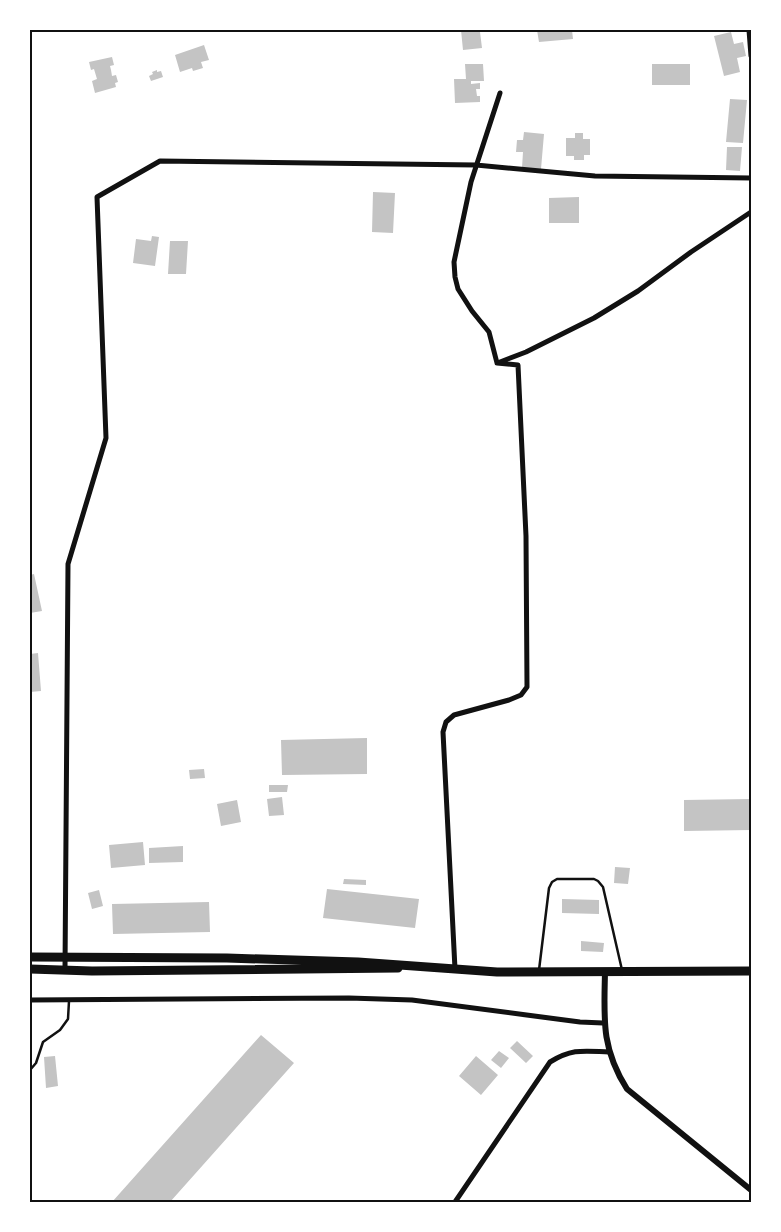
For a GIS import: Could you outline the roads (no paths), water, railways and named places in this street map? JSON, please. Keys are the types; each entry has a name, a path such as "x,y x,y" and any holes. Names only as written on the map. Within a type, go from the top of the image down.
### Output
{"highway":[{"path":"30,958 388,963 497,972 751,970"},
{"path":"30,969 376,970 416,966"}],"street":[{"path":"749,30 751,56"},
{"path":"497,364 489,332 472,311 458,289 454,262 471,182 500,93"},
{"path":"65,970 68,564 106,438 97,197 160,162 476,165 595,176 751,178"},
{"path":"497,364 526,352 594,318 638,291 691,252 751,212"},
{"path":"455,969 443,732 446,722 454,716 509,700 521,695 527,687 526,536 518,365 497,364"},
{"path":"605,972 604,1023 609,1052 616,1072 627,1089 751,1190"},
{"path":"30,1000 349,998 412,1000 580,1022 604,1023"},
{"path":"455,1202 550,1062 563,1054 576,1050 609,1052"}],"lane":[{"path":"539,971 549,888 552,882 557,879 594,879 603,887 622,972"},
{"path":"30,1070 36,1062 43,1042 60,1030 68,1019 69,1000"}]}
